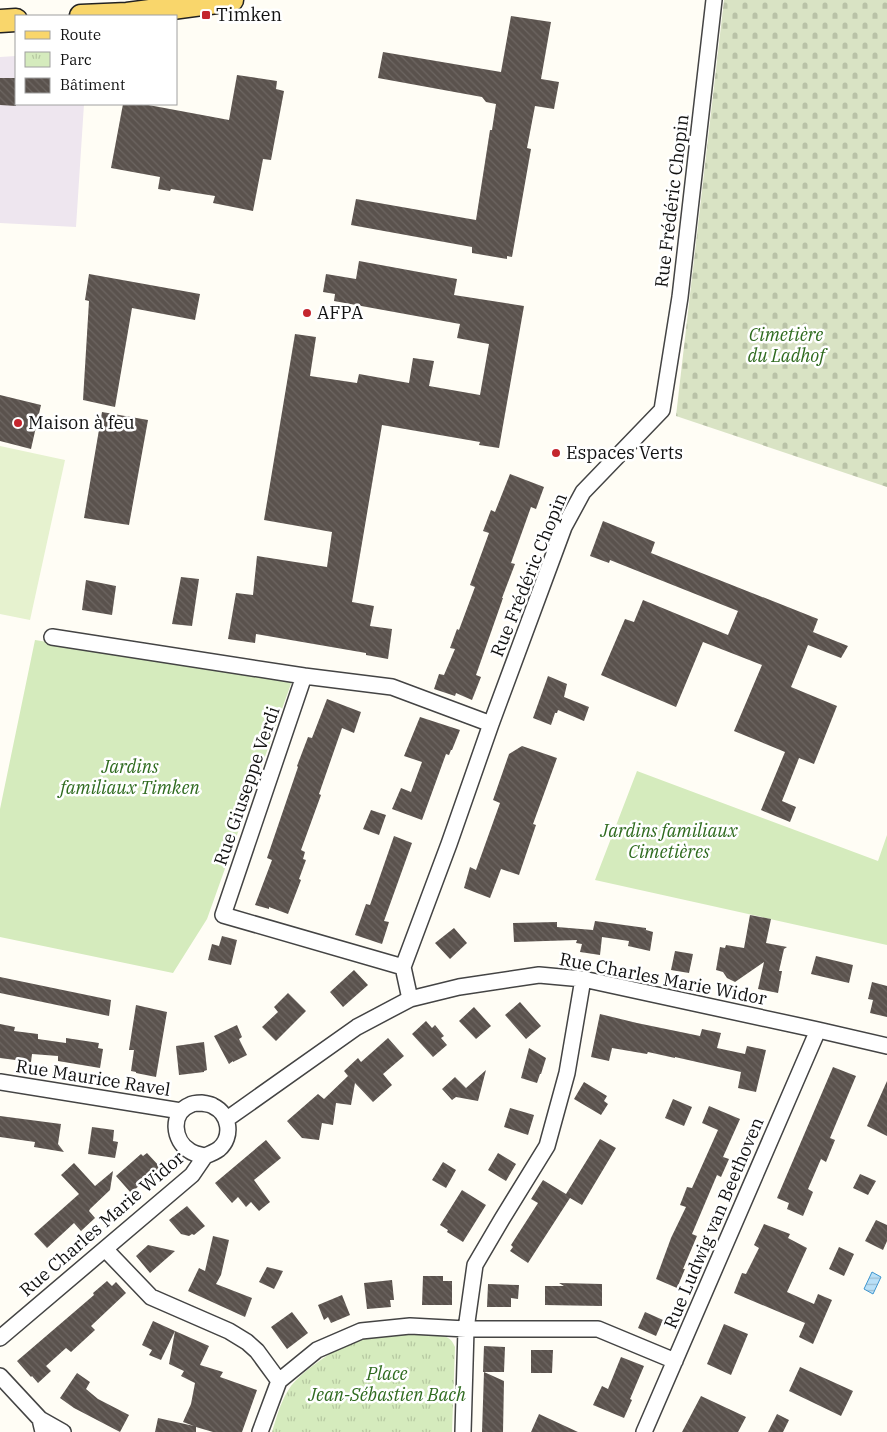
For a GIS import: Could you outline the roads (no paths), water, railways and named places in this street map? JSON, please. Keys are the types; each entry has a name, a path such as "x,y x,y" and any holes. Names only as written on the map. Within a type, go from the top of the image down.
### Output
{"main road":[{"path":"104,15 127,14 232,0"},
{"path":"0,21 15,20"}],"street":[{"name":"Rue Frédéric Chopin","path":"402,967 449,844 491,724 564,528 582,492 662,410 680,297 714,0"},
{"path":"52,637 304,676 392,687 491,724"},
{"name":"Rue Giuseppe Verdi","path":"304,676 223,915 402,967"},
{"path":"402,967 410,1000"},
{"name":"Rue Charles Marie Widor","path":"227,1119 356,1027 410,1000 459,987 539,975 583,979 887,1046"},
{"path":"463,1432 466,1329 475,1265 548,1146 566,1073 583,979"},
{"name":"Rue Ludwig van Beethoven","path":"644,1432 818,1030"},
{"name":"Rue Maurice Ravel","path":"0,1082 181,1111"},
{"path":"202,1103 213,1105 227,1119 229,1133 226,1141 220,1149 205,1156 188,1150 177,1135 176,1122 181,1111 190,1104 202,1103"},
{"name":"Rue Charles Marie Widor","path":"0,1338 192,1175 205,1156"},
{"path":"105,1248 151,1297 229,1331 247,1342 257,1351 279,1381"},
{"path":"260,1432 279,1381 318,1350 361,1331 410,1326 466,1329 598,1329 675,1361"},
{"path":"0,1376 41,1425 63,1432"}],"water":[{"path":"872,1272 881,1277 873,1294 864,1289"}],"place":[{"name":"Timken","path":"206,15"},
{"name":"AFPA","path":"307,313"},
{"name":"Maison à feu","path":"18,423"},
{"name":"Espaces Verts","path":"556,453"}],"park label":[{"name":"Cimetière du Ladhof","path":"786,345"},
{"name":"Jardins familiaux Timken","path":"130,778"},
{"name":"Jardins familiaux Cimetières","path":"669,841"},
{"name":"Place Jean-Sébastien Bach","path":"387,1384"}]}
